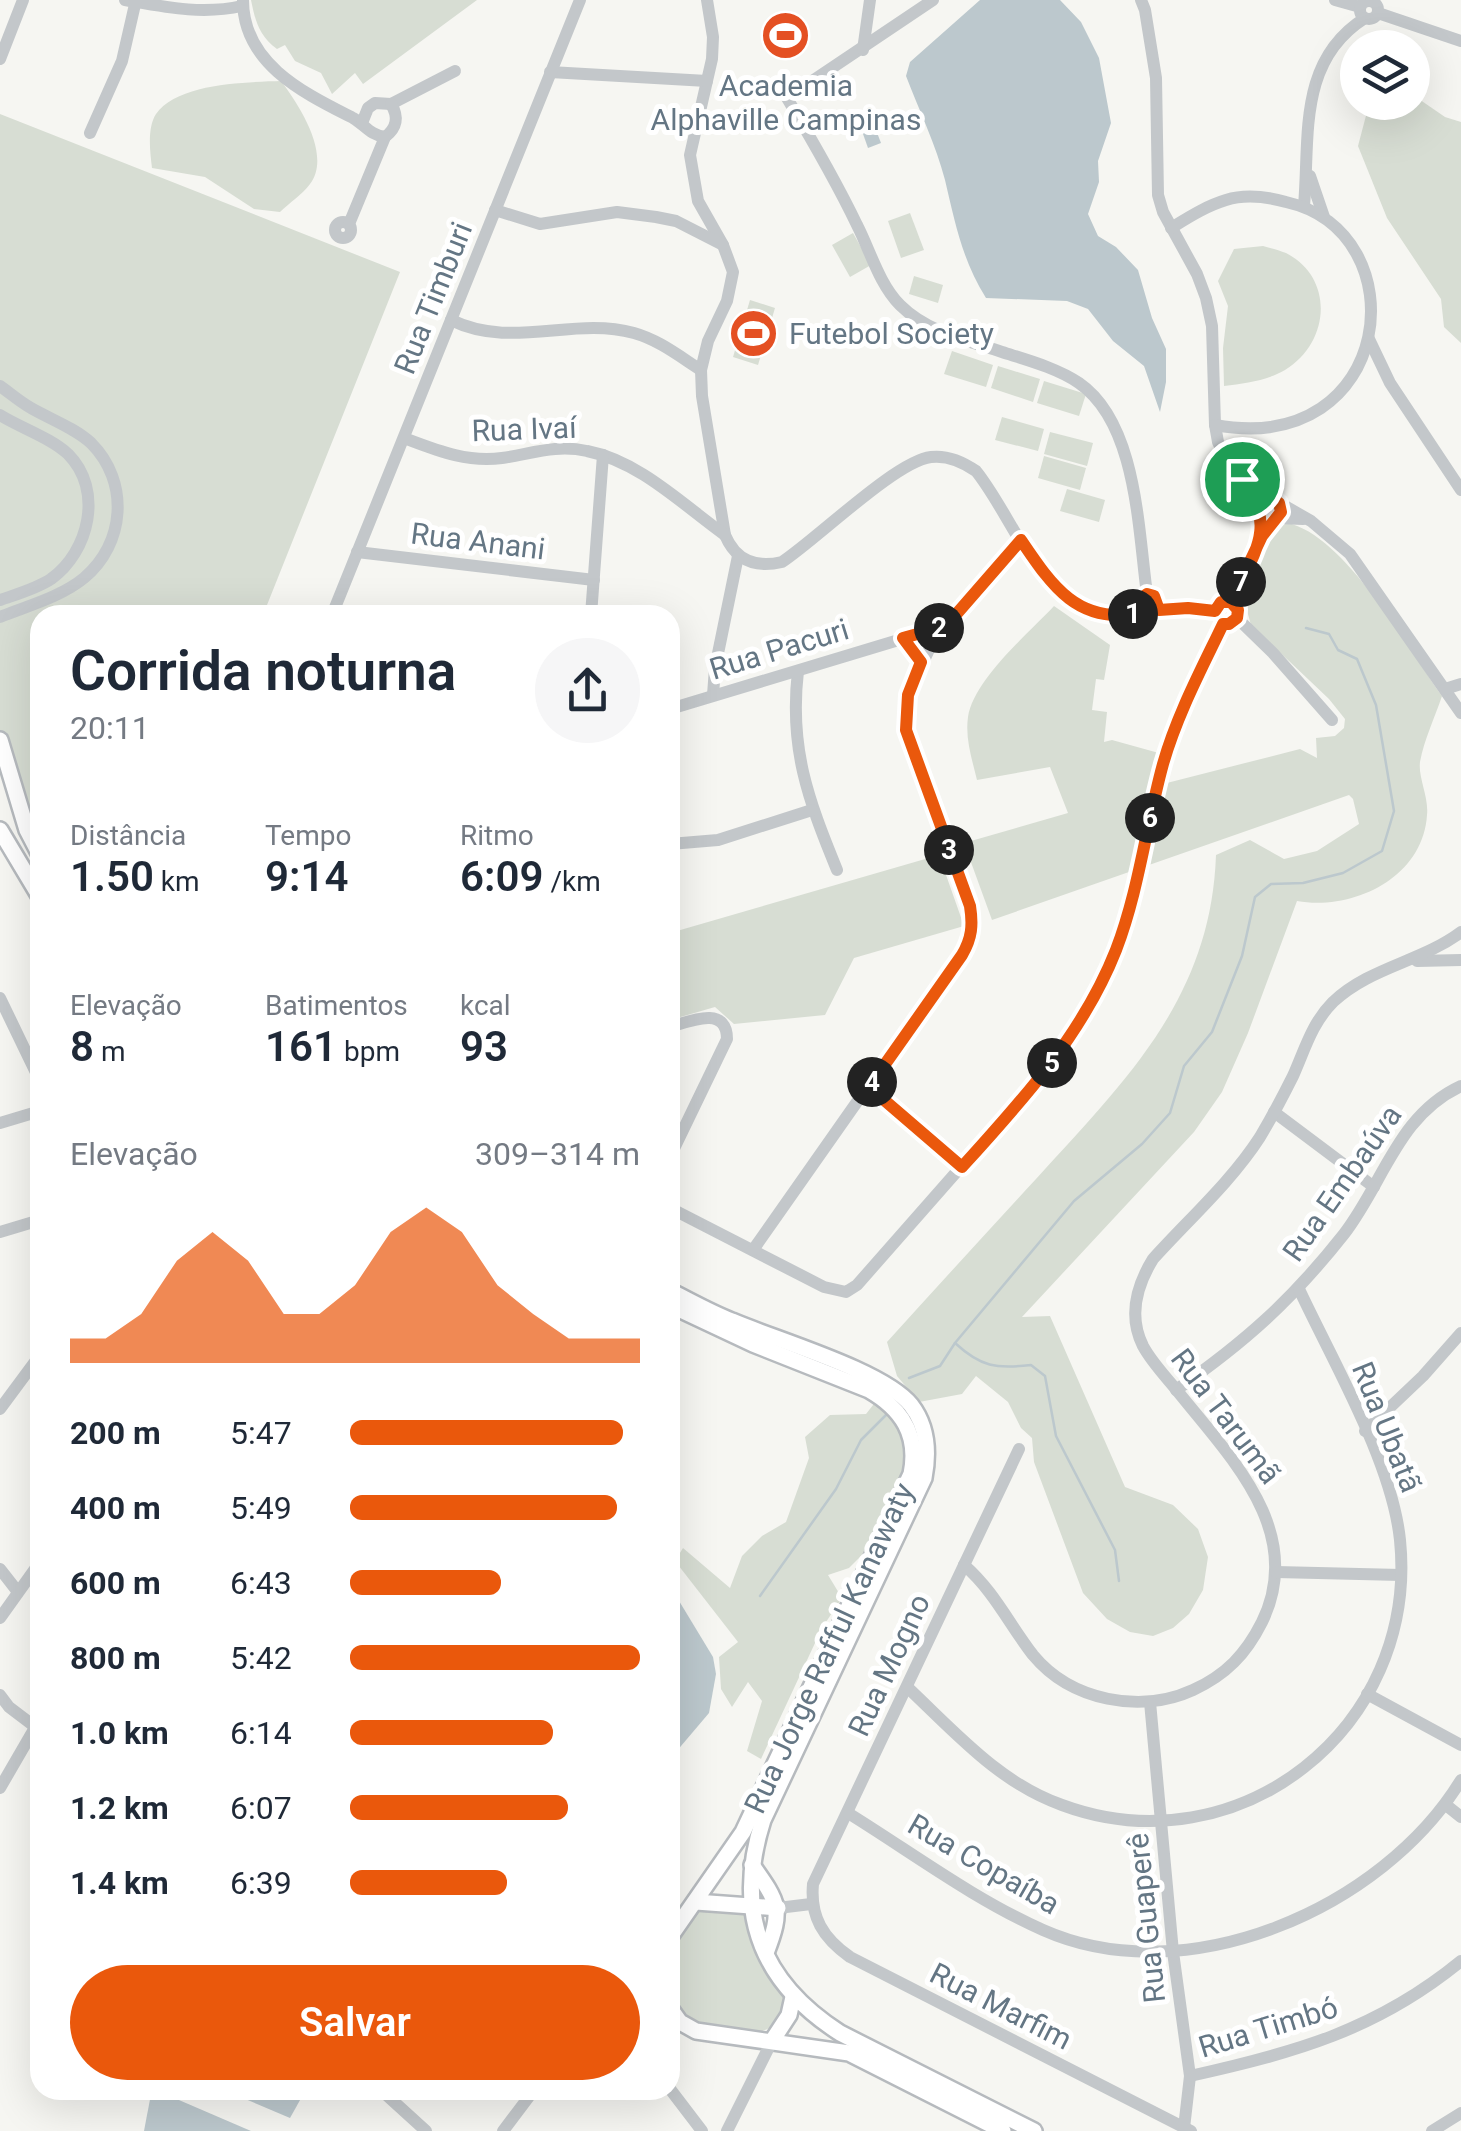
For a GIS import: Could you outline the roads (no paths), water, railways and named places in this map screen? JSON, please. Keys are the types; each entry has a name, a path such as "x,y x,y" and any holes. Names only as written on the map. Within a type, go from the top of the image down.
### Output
{"main road":[{"path":"0,740 30,833"},
{"path":"0,830 30,880"},
{"name":"Rua Jorge Rafful Kanawaty","path":"680,1295 727,1319 884,1382 912,1407 927,1443 924,1478 769,1806 752,1864 750,1906"},
{"name":"Rua Jorge Rafful Kanawaty","path":"680,1310 753,1344 869,1390 898,1412 914,1443 911,1474 748,1822 680,1924"},
{"path":"752,1864 778,1908 766,1953"},
{"path":"696,1902 778,1908"},
{"path":"750,1906 766,1953 793,1997 840,2033 1034,2131"},
{"path":"772,2041 789,2014 793,1997"},
{"path":"680,2022 696,2031 848,2053 1004,2131"}],"street":[{"path":"0,59 23,0"},
{"name":"Rua Timburi","path":"336,605 580,0"},
{"path":"680,1213 824,1287 846,1292 856,1286 1047,1069 1097,992 1132,903 1152,806 1178,720 1219,617 1221,602 1231,602 1238,610 1237,618 1229,624 1219,617 1188,608 1116,617 1080,607 1062,595 976,471 964,463 934,456 903,468 782,562 751,563 738,556 725,536 702,396 701,370 708,341 727,300 732,272 724,245 698,201 690,155 713,37 707,0"},
{"path":"862,50 870,0"},
{"path":"933,0 788,98 827,164 898,303 944,333 1020,357 1081,384 1111,420 1120,434 1128,464 1147,594"},
{"path":"1130,0 1153,48"},
{"path":"1141,0 1153,48 1158,195 1197,274 1209,312 1216,425 1224,455 1267,518 1311,520"},
{"path":"1335,0 1371,8 1461,41"},
{"path":"90,133 122,61 132,1 191,11 219,11 243,3 258,52 271,68 312,98 362,123 372,134 385,137"},
{"path":"1304,206 1310,100 1320,72 1351,26 1371,8"},
{"path":"362,123 375,103 391,104 455,71"},
{"path":"550,72 707,81"},
{"path":"349,224 385,137 397,118 391,104"},
{"path":"1308,168 1324,217"},
{"path":"1171,228 1230,198 1266,197 1304,206 1324,217 1355,251 1367,281 1372,314 1364,359 1331,403 1280,427 1245,431 1216,425"},
{"path":"676,221 693,214 698,201"},
{"path":"496,210 540,224 617,212 676,221 724,245"},
{"path":"450,320 478,332 623,330 662,343 701,370"},
{"path":"1369,338 1390,383 1461,490"},
{"path":"1364,359 1390,383"},
{"path":"0,386 88,440 108,466 120,504 116,529 94,569 72,586 0,617"},
{"path":"0,414 65,451 83,480 90,504 77,550 60,570 51,579 0,600"},
{"name":"Rua Ivaí","path":"404,438 445,454 476,459 543,448 603,455 644,476 725,536"},
{"path":"65,451 79,451 88,440"},
{"path":"593,605 603,455"},
{"path":"83,480 90,465 108,466"},
{"path":"1242,479 1311,520 1350,554 1461,713"},
{"path":"692,512 718,495"},
{"path":"1262,536 1261,510 1268,500 1276,500"},
{"path":"1231,602 1262,536 1281,509 1276,500"},
{"path":"753,1250 970,941 970,906 906,730 908,695 921,662 946,626 1021,540"},
{"path":"77,550 79,562 94,569"},
{"name":"Rua Anani","path":"356,552 594,580"},
{"path":"713,695 738,556"},
{"path":"60,570 72,576 72,586"},
{"path":"1147,594 1154,596 1159,610"},
{"path":"1140,613 1139,600 1147,594"},
{"path":"1237,618 1332,720"},
{"name":"Rua Pacuri","path":"680,706 946,626"},
{"path":"903,638 921,662"},
{"path":"798,671 794,707 796,745 812,810 837,870"},
{"path":"1444,689 1461,684"},
{"path":"680,845 718,840 812,810"},
{"name":"Rua Tarumã","path":"964,1565 985,1583 1034,1656 1056,1676 1105,1698 1150,1702 1178,1697 1232,1667 1252,1642 1268,1609 1276,1572 1266,1512 1248,1481 1142,1344 1136,1302 1140,1280 1152,1259 1258,1140 1294,1073 1303,1046 1330,1005 1350,986 1442,947 1461,932"},
{"path":"1409,961 1461,960"},
{"path":"0,998 30,1060"},
{"path":"680,1024 710,1017 722,1020 727,1028 724,1051 680,1137"},
{"name":"Rua Embaúva","path":"1176,1390 1237,1348 1299,1289 1347,1230 1415,1118 1434,1101 1461,1086"},
{"path":"869,1087 962,1167"},
{"path":"1274,1112 1374,1187"},
{"path":"0,1122 30,1114"},
{"path":"0,1232 30,1223"},
{"name":"Rua Ubatã","path":"907,1687 997,1771 1061,1805 1099,1816 1161,1822 1236,1807 1298,1774 1330,1746 1367,1694 1383,1659 1396,1616 1400,1541 1393,1501 1365,1431 1299,1289"},
{"path":"1365,1431 1459,1343"},
{"path":"0,1410 30,1369"},
{"name":"Rua Mogno","path":"811,1904 813,1884 1020,1449"},
{"path":"0,1569 18,1592"},
{"path":"1276,1572 1400,1575"},
{"path":"0,1618 30,1576"},
{"path":"1367,1694 1461,1745"},
{"path":"0,1695 30,1719"},
{"name":"Rua Guaperê","path":"1150,1702 1173,1952 1190,2076 1188,2129"},
{"path":"0,1788 30,1739"},
{"name":"Rua Copaíba","path":"848,1813 1045,1932 1132,1952 1173,1952 1228,1943 1320,1907 1369,1877 1407,1845 1446,1805 1461,1780"},
{"path":"1446,1805 1461,1817"},
{"path":"778,1908 811,1904"},
{"name":"Rua Marfim","path":"811,1904 825,1934 850,1957 1188,2129"},
{"name":"Rua Timbó","path":"1190,2076 1281,2056 1341,2034 1390,2010 1461,1961"},
{"path":"728,2131 772,2041"},
{"path":"392,2100 426,2131"},
{"path":"503,2131 526,2100"},
{"path":"678,2100 702,2131"},
{"path":"1432,2131 1461,2113"}],"waterway":[{"path":"909,1378 940,1366 1074,1201 1142,1144 1170,1113 1184,1066 1212,1032 1242,956 1255,897 1271,884 1303,883 1343,873 1382,851 1394,811 1376,705 1357,659 1338,650 1329,634 1306,628"},
{"path":"955,1343 981,1362 1008,1367 1031,1365 1045,1376 1056,1436 1115,1550 1119,1581"},
{"path":"760,1596 836,1489 861,1440 887,1414"}],"place":[{"name":"Academia Alphaville Campinas","path":"786,36"},
{"name":"Futebol Society","path":"754,333"}]}
